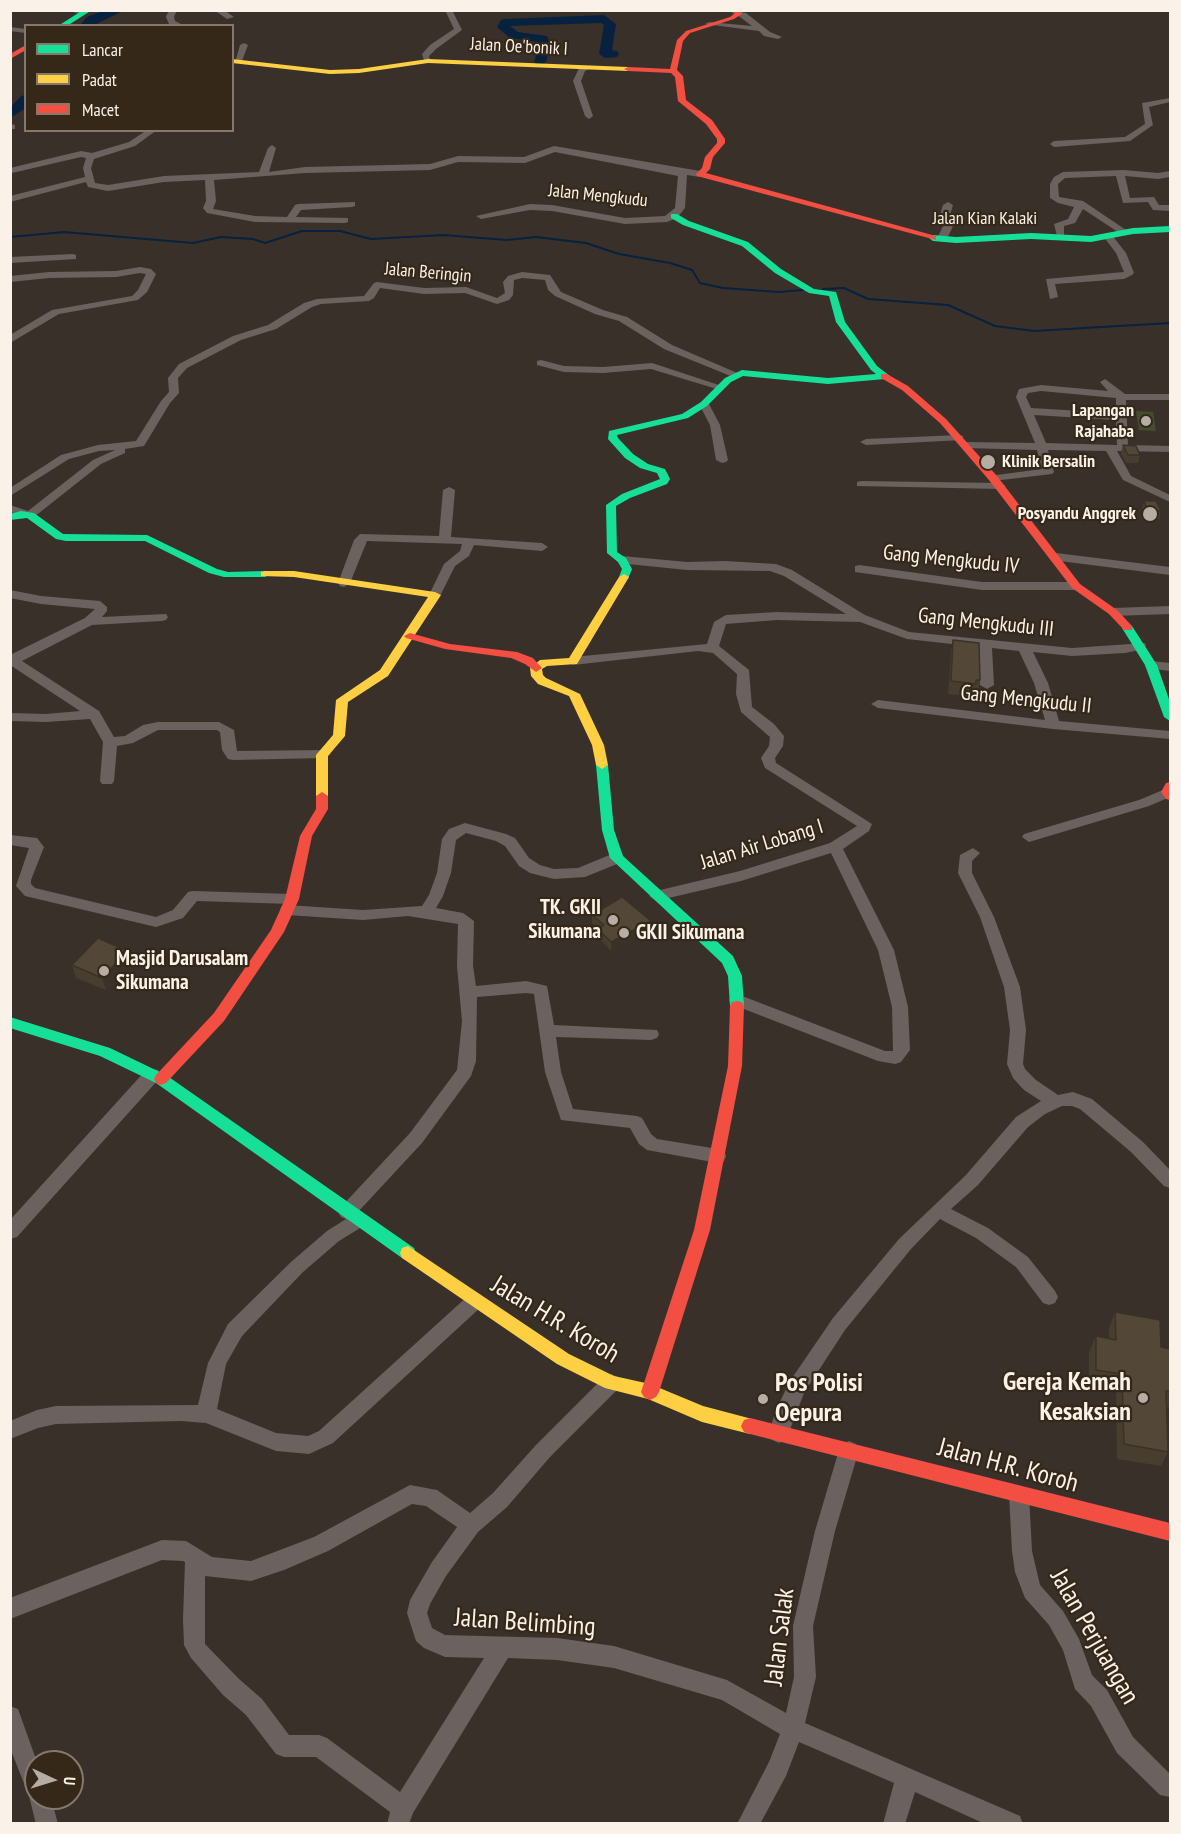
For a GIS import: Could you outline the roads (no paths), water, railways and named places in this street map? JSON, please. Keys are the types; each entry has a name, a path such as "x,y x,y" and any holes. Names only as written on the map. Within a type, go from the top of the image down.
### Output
{"street":[{"path":"173,10 170,17 172,22 177,24"},
{"path":"186,10 199,10"},
{"path":"217,10 230,17"},
{"path":"428,61 424,56 458,30 448,10"},
{"path":"64,24 81,11"},
{"path":"92,156 87,168 91,185 108,188 164,178 263,175 305,170 373,171 399,167 430,167 458,159 525,160 554,149 700,174 706,169 709,157 721,143 721,139 701,114 682,101 679,76 673,70 680,40 688,32 732,18 735,12 769,35 778,37"},
{"path":"709,24 760,29"},
{"path":"236,61 244,45"},
{"path":"11,58 24,48"},
{"name":"Jalan Oe'bonik I","path":"236,61 340,72 428,61 673,70"},
{"path":"587,68 582,70 577,81 589,116"},
{"path":"1054,144 1127,140 1149,125 1145,105 1170,100"},
{"path":"12,170 81,154 92,156 132,144 150,132"},
{"path":"263,175 272,148"},
{"name":"Jalan Mengkudu","path":"482,216 530,207 552,208 625,221 657,220 674,216 680,208 683,175 678,172"},
{"path":"1120,173 1126,201 1151,199 1156,208 1170,208"},
{"path":"1124,232 1078,202 1062,201 1056,198 1054,184 1061,175 1120,173 1158,176 1170,174"},
{"name":"Jalan Kian Kalaki","path":"700,174 803,202 830,212 868,220 913,236 942,239 1030,236 1091,239 1124,232 1170,229"},
{"path":"10,200 90,178"},
{"path":"209,178 211,201 208,208 210,211 243,218 345,220"},
{"path":"1060,238 1059,224 1072,221 1078,202"},
{"path":"290,219 298,207 351,204"},
{"path":"942,239 948,227 949,206"},
{"name":"Jalan Mengkudu","path":"674,216 686,223 745,244 778,271 808,288 836,296 841,322 874,368 905,388 931,409 962,441 996,482 1076,586 1113,612 1133,633 1151,665 1170,717"},
{"path":"1053,297 1048,283 1051,281 1125,276 1129,273 1121,253 1108,236"},
{"path":"10,260 73,257"},
{"path":"10,279 49,275 121,274 140,270 151,274 142,292 135,298 56,312 10,340"},
{"name":"Jalan Beringin","path":"133,446 142,442 166,401 174,393 173,378 183,366 237,338 272,327 308,305 320,301 366,299 371,296 377,285 424,291 466,290 497,301 506,298 510,293 508,282 511,278 522,275 547,277 550,279 553,290 558,294 599,312 623,319 668,346 737,375"},
{"path":"541,363 564,369 603,370 652,366 720,387"},
{"path":"573,661 626,574 627,569 622,560 612,553 611,505 626,496 663,482 665,479 661,471 644,466 629,456 613,439 612,433 676,420 704,404 720,387 737,375 754,373 828,381 885,376"},
{"path":"1105,382 1121,396 1123,447"},
{"path":"861,484 996,482 1048,472 1042,447 1021,393 1028,389 1050,388 1121,396 1170,397"},
{"path":"704,404 715,425 722,460"},
{"path":"1028,411 1122,417"},
{"path":"866,442 962,441 1042,447 1170,449"},
{"path":"10,493 65,457 98,448 133,446"},
{"path":"10,517 30,514 97,462 133,446"},
{"path":"1109,447 1127,478 1170,499"},
{"path":"445,540 449,490"},
{"path":"10,508 30,514 60,537 147,538 213,571 242,576 294,574 435,595"},
{"path":"344,583 360,540 364,537 542,546"},
{"path":"11,1232 156,1077 219,1017 238,992 277,932 289,905 306,836 320,816 322,809 320,786 324,754 339,736 342,700 376,680 410,636 435,595 450,564 465,553 469,541"},
{"path":"1056,558 1170,571"},
{"name":"Gang Mengkudu III","path":"622,560 687,566 772,567 788,573 861,618 907,635 1072,652 1140,646"},
{"name":"Gang Mengkudu IV","path":"858,569 981,586 1076,586"},
{"path":"10,594 41,600 86,602 101,606 98,615 14,665 94,714 110,742 107,781"},
{"path":"1113,612 1170,610"},
{"path":"536,668 551,662 712,647 720,622 726,619 777,616 861,618"},
{"path":"89,621 162,617"},
{"path":"410,636 449,647 513,655 529,661 536,668 537,676 542,681 569,691 577,699 597,745 602,764 608,830 617,858 728,960 735,976 737,1000 735,1066 718,1156 697,1246 650,1392"},
{"path":"985,644 987,686"},
{"name":"Jalan Air Lobang I","path":"656,896 741,876 835,847 864,828 865,822 772,767 768,758 776,746 777,736 746,709 743,694 743,671 712,647"},
{"path":"1024,647 1041,683 1053,725"},
{"path":"1151,665 1170,667"},
{"name":"Gang Mengkudu II","path":"878,704 1053,725 1170,735"},
{"path":"10,717 46,718 94,714"},
{"path":"110,742 128,740 148,728 159,726 219,726 227,730 229,750 234,756 324,754"},
{"path":"1029,837 1144,803 1170,792"},
{"path":"426,912 436,896 444,873 449,839 459,829 473,828 501,837 510,842 524,862 535,869 554,874 580,873 617,858"},
{"path":"10,840 32,842 37,847 23,886 30,892 156,921 178,914 193,896 363,915 408,911 426,912 458,917 466,921 465,966 470,1021 468,1061 465,1072 416,1138 353,1216 297,1267 235,1330 217,1363 206,1414"},
{"path":"737,1000 884,1057 895,1058 899,1055 902,1050 900,1007 886,950 835,847"},
{"path":"973,853 965,859 965,873 987,917 1012,987 1018,1030 1015,1064 1019,1073 1030,1084 1056,1102"},
{"path":"469,992 526,987 541,990 553,1072 567,1115 631,1121 636,1123 645,1138 653,1145 718,1156"},
{"name":"Jalan H.R. Koroh","path":"10,1022 94,1048 156,1077 475,1301 562,1359 611,1383 650,1392 702,1414 1170,1532"},
{"path":"546,1031 651,1034"},
{"path":"778,1434 785,1412 816,1356 892,1260 938,1210 972,1180 1022,1122 1040,1108 1073,1099 1086,1104 1167,1169"},
{"path":"938,1210 982,1233 1022,1262 1049,1297"},
{"path":"10,1430 37,1419 56,1415 206,1414 276,1442 296,1445 316,1443 326,1437 475,1301"},
{"name":"Jalan Belimbing","path":"611,1383 543,1451 500,1500 471,1525 420,1600 417,1613 423,1634 431,1641 445,1646 557,1649 614,1657 678,1675 727,1691 793,1729 1012,1824"},
{"name":"Jalan Salak","path":"748,1824 778,1768 793,1729 805,1677 803,1626 825,1530 849,1450"},
{"path":"10,1609 162,1550 186,1551 208,1567 250,1571 284,1560 321,1544 410,1494 430,1497 471,1525"},
{"name":"Jalan Perjuangan","path":"1019,1495 1022,1551 1025,1572 1032,1591 1056,1618 1072,1646 1083,1681 1099,1698 1125,1745 1168,1787"},
{"path":"195,1557 193,1619 195,1645 198,1651 231,1687 254,1707 284,1746 318,1746 401,1816 503,1646"},
{"path":"10,1718 24,1756"},
{"path":"894,1824 905,1792 906,1784 902,1775"}],"waterway":[{"path":"87,24 91,20 119,10"},
{"path":"540,62 545,46 543,39 514,35 503,27 505,23 604,19 610,24 605,54 613,54"},
{"path":"10,114 24,102"},
{"path":"10,237 64,232 193,243 221,237 253,239 265,243 302,231 340,231 371,239 443,235 507,240 536,237 586,243 619,254 670,263 692,270 700,283 723,288 779,292 803,290"},
{"path":"823,289 844,288 868,299 948,305 995,326 1034,331 1170,323"}],"place":[{"name":"Lapangan Rajahaba","path":"1146,421"},
{"name":"Klinik Bersalin","path":"988,462"},
{"name":"Posyandu Anggrek","path":"1150,514"},
{"name":"TK. GKII Sikumana","path":"613,920"},
{"name":"GKII Sikumana","path":"624,933"},
{"name":"Masjid Darusalam Sikumana","path":"104,971"},
{"name":"Gereja Kemah Kesaksian","path":"1143,1398"},
{"name":"Pos Polisi Oepura","path":"763,1399"}]}
